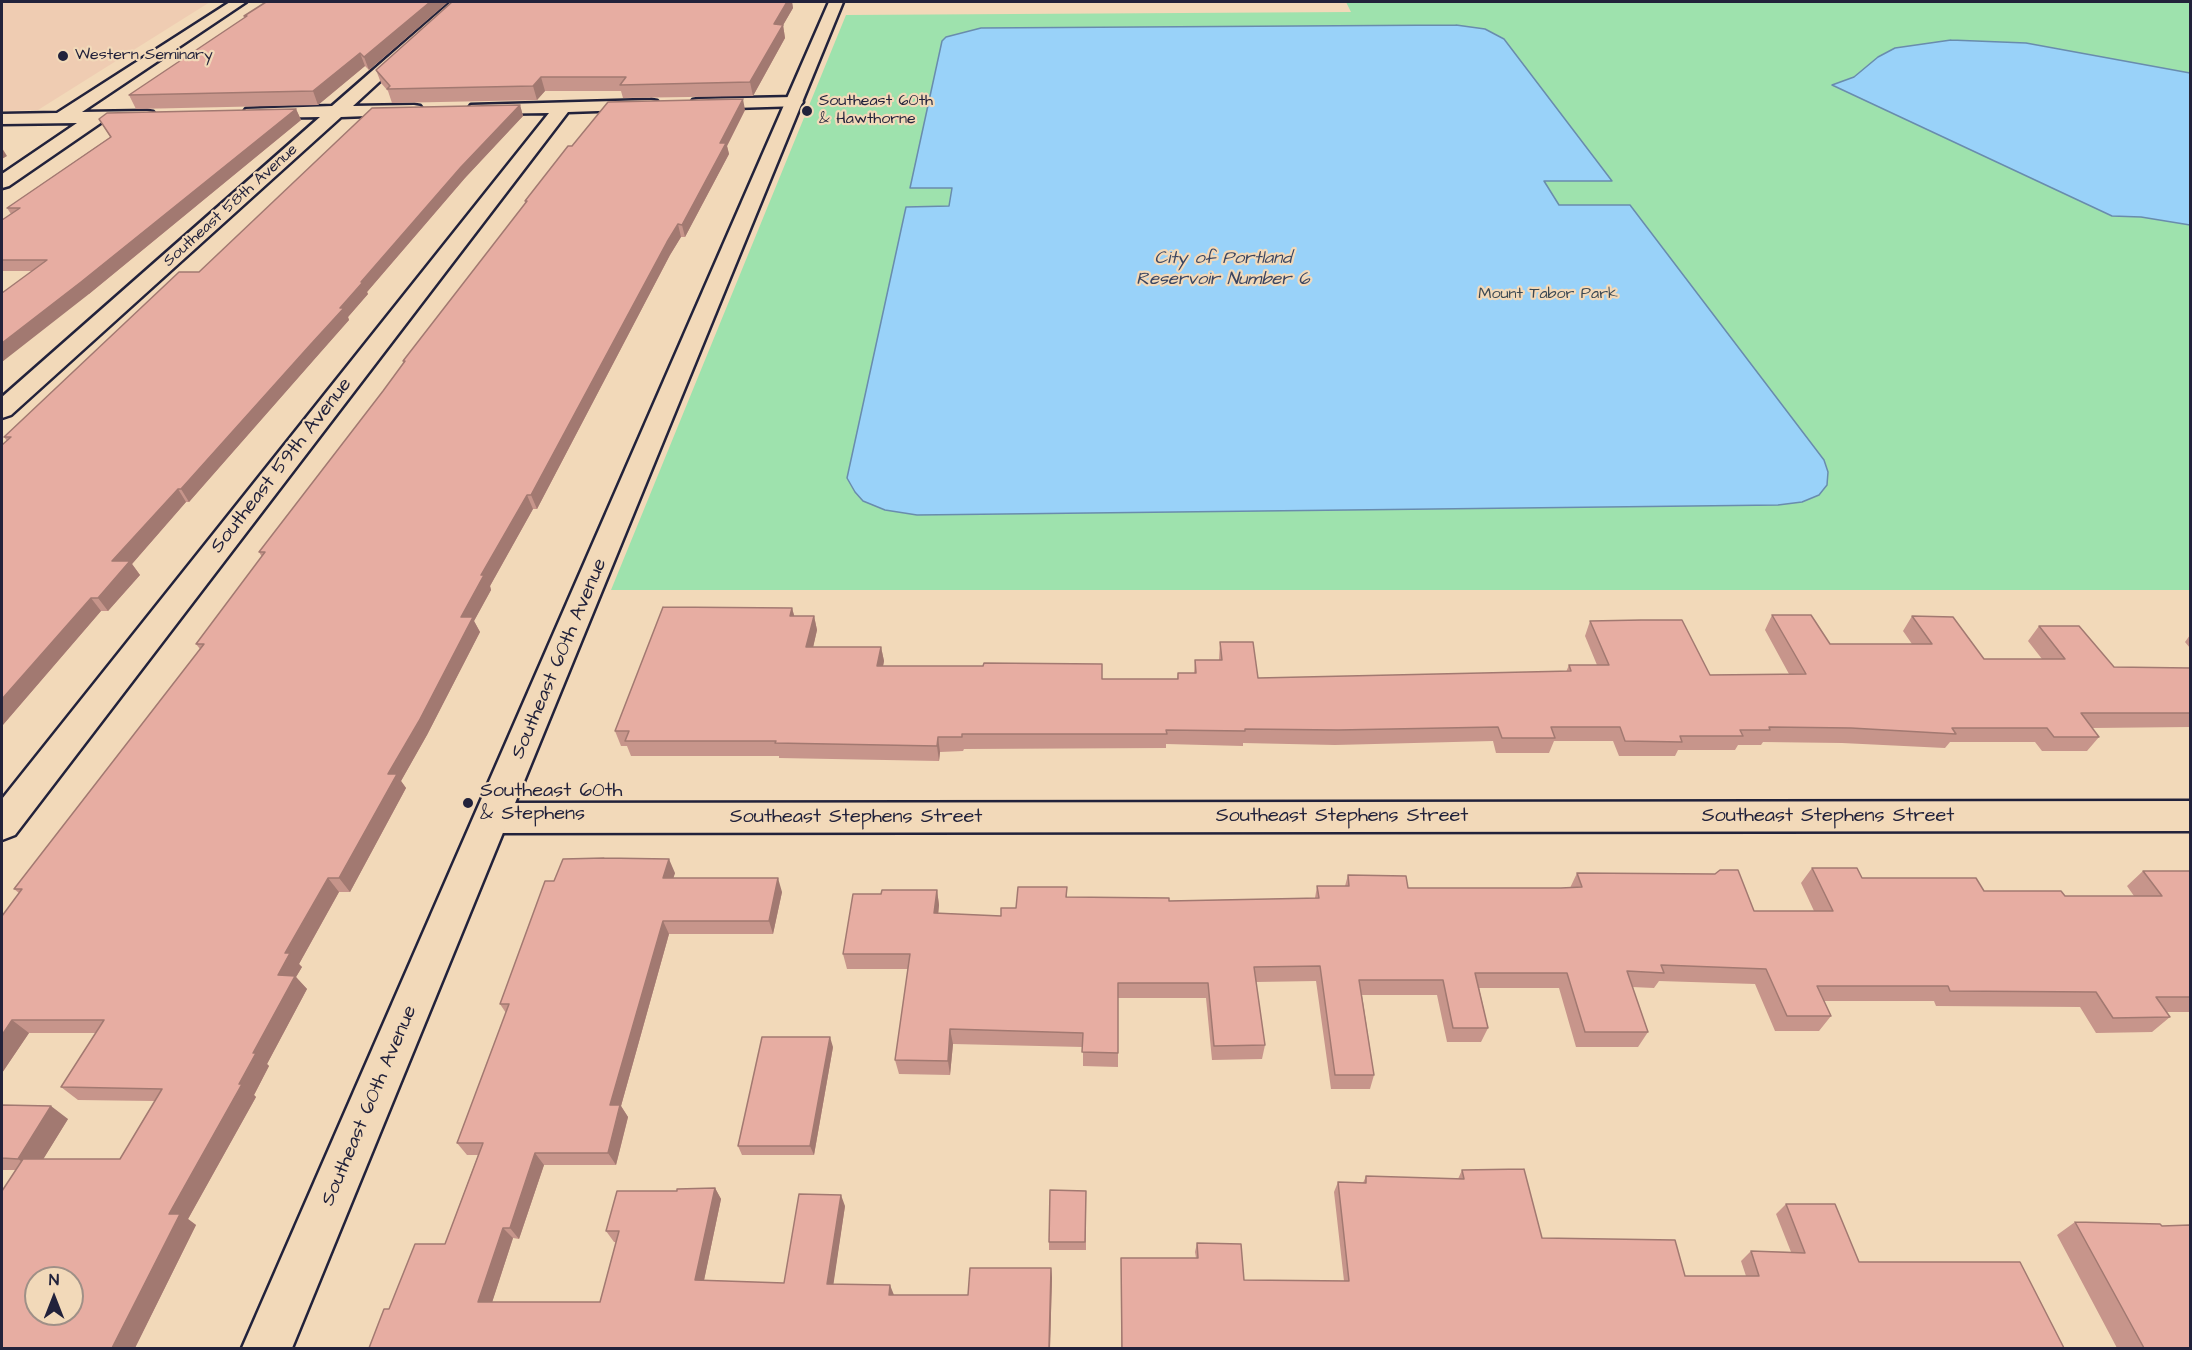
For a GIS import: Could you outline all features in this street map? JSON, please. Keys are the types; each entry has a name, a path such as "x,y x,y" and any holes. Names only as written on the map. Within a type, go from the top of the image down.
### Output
{"street":[{"path":"62,117 239,2"},
{"name":"Southeast 58th Avenue","path":"2,410 459,2"},
{"name":"Southeast 60th Avenue","path":"267,1348 837,2"},
{"path":"456,109 794,102"},
{"name":"Southeast 59th Avenue","path":"2,825 563,107"},
{"path":"235,114 433,110"},
{"path":"2,119 166,115"},
{"path":"2,182 98,117"},
{"name":"Southeast Stephens Street","path":"493,818 2190,816"}],"shaded area":[{"name":"Western Seminary","path":"2,2 210,2 38,110 2,111"}],"green space":[{"name":"Mount Tabor Park","path":"1346,2 2190,2 2190,590 611,590 846,15 1351,12"}],"water":[{"name":"City of Portland Reservoir Number 6","path":"1456,25 1485,29 1504,39 1612,181 1544,181 1559,205 1630,205 1824,460 1828,472 1827,485 1819,495 1802,502 1778,505 917,515 885,510 863,501 855,492 847,478 906,207 949,206 952,188 910,188 942,41 946,37 981,28"},
{"path":"1951,40 2026,43 2190,73 2190,225 2141,217 2112,216 1832,85 1854,77 1878,57 1895,48"}],"building":[{"path":"266,2 430,2 364,57 360,53 313,91 129,95 247,16 244,16"},
{"path":"452,2 787,2 774,24 783,25 750,82 620,85 626,77 541,77 533,86 387,89 390,86 376,70"},
{"path":"743,99 720,143 726,143 682,225 678,224 667,242 531,495 527,495 481,575 484,575 461,617 473,617 419,721 388,774 397,774 339,878 328,878 285,953 290,953 278,975 295,976 253,1053 256,1053 239,1084 242,1084 169,1214 180,1214 112,1348 2,1348 2,1191 23,1159 120,1159 162,1089 61,1087 104,1020 12,1020 2,1035 2,916 22,889 14,889 204,644 196,644 265,552 259,552 527,201 525,201 568,146 572,146 608,102"},
{"path":"520,105 461,167 361,282 363,282 340,308 344,308 181,489 178,489 112,561 130,561 98,598 91,598 2,699 2,445 11,437 4,437 179,272 199,272 372,108"},
{"path":"296,109 2,343 2,293 47,260 2,260 2,220 20,208 7,208 111,137 99,119 107,113"},
{"path":"663,607 792,608 790,616 814,616 806,647 881,647 877,666 983,666 984,663 1102,664 1102,679 1178,679 1178,673 1196,673 1195,660 1222,660 1220,642 1253,642 1258,678 1571,671 1569,665 1609,665 1590,621 1641,620 1682,620 1710,675 1806,674 1772,615 1811,615 1830,644 1932,644 1912,616 1953,617 1984,659 2065,659 2039,626 2079,626 2114,667 2190,668 2190,713 2081,713 2099,737 2054,737 2047,728 1952,728 1956,734 1851,728 1769,727 1770,730 1740,730 1743,736 1680,736 1682,742 1625,741 1620,727 1551,727 1555,738 1502,738 1498,727 1166,730 1167,734 962,734 962,737 938,737 937,746 775,743 776,741 625,741 629,731 615,731"},
{"path":"563,859 669,859 663,878 778,878 769,921 663,921 610,1105 620,1105 608,1153 535,1153 510,1228 503,1228 478,1302 600,1302 619,1231 606,1231 617,1191 677,1191 677,1189 715,1188 695,1280 784,1283 799,1194 841,1195 827,1284 890,1285 889,1295 968,1295 970,1268 1051,1268 1049,1348 369,1348 384,1309 389,1309 415,1244 445,1244 483,1143 457,1143 509,1004 500,1004 545,881 554,881"},
{"path":"1812,868 1857,868 1862,878 1976,878 1984,891 2061,891 2065,896 2162,896 2143,871 2190,871 2190,997 2156,997 2170,1017 2113,1018 2096,992 1950,991 1948,986 1817,986 1831,1016 1787,1016 1766,969 1661,965 1664,973 1627,971 1648,1032 1585,1032 1567,973 1475,973 1488,1028 1453,1028 1443,980 1359,980 1374,1075 1335,1075 1320,966 1254,967 1265,1045 1214,1046 1208,983 1118,983 1118,1053 1082,1052 1083,1033 950,1029 948,1061 895,1060 910,954 843,954 853,894 881,894 882,890 937,890 934,913 1001,916 1001,908 1016,908 1018,887 1067,887 1066,897 1169,898 1169,901 1319,898 1317,886 1349,886 1348,875 1406,876 1408,888 1561,888 1582,887 1577,873 1715,874 1720,870 1738,870 1754,911 1833,911"},
{"path":"762,1037 830,1037 810,1146 738,1146"},
{"path":"2,1105 51,1106 18,1159 2,1158"},
{"path":"1524,1169 1542,1238 1675,1240 1685,1276 1759,1276 1751,1251 1805,1253 1786,1204 1835,1204 1859,1262 2020,1262 2064,1348 1122,1348 1121,1258 1198,1258 1197,1243 1241,1244 1244,1280 1349,1281 1338,1182 1366,1183 1366,1176 1464,1179 1462,1170"},
{"path":"1050,1190 1086,1191 1085,1242 1049,1242"},
{"path":"2075,1222 2190,1225 2190,1348 2144,1348"}],"place":[{"name":"Western Seminary","path":"63,56"},
{"name":"Southeast 60th & Hawthorne","path":"807,111"},
{"name":"Southeast 60th & Stephens","path":"468,803"}]}
